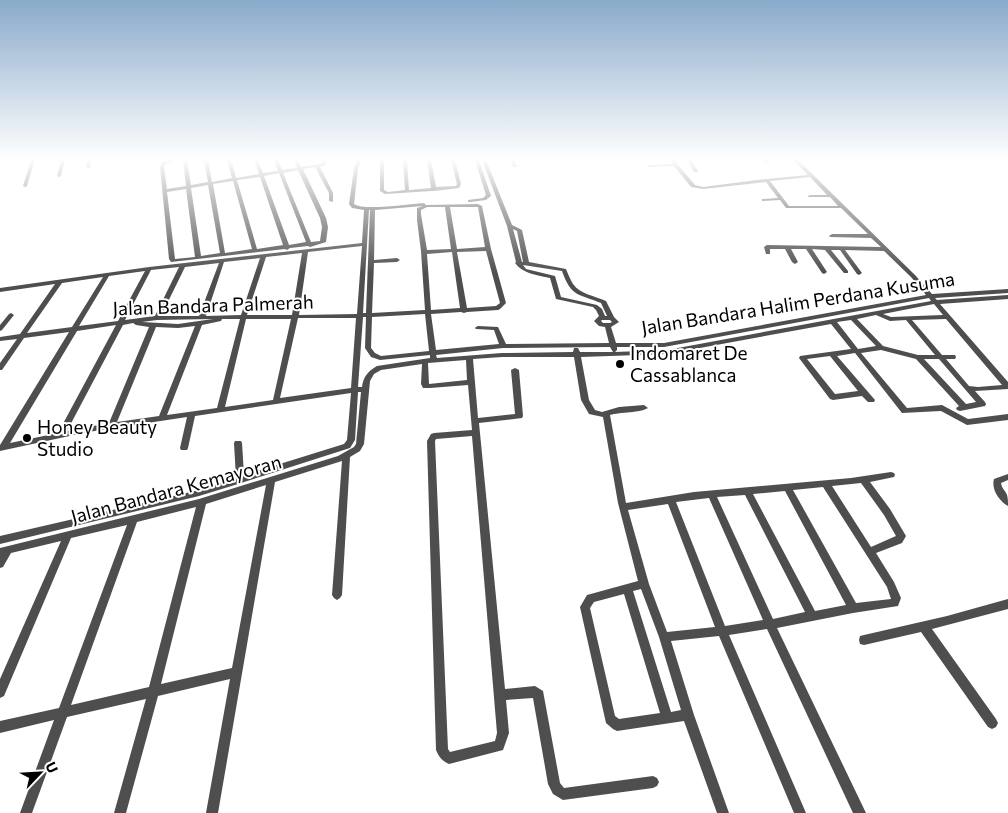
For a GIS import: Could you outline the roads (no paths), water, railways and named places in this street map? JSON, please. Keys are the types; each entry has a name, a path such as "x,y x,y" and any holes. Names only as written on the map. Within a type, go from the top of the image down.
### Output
{"street":[{"path":"166,198 172,260 264,255 365,244"},
{"path":"190,198 198,258"},
{"path":"162,418 201,320 223,258 212,198"},
{"path":"241,198 255,251"},
{"path":"269,198 286,248"},
{"path":"291,198 310,245"},
{"path":"0,290 182,266 255,251 324,242 325,223 314,198"},
{"path":"352,198 351,204 354,208 370,208 487,198"},
{"path":"499,198 510,226 518,263 524,270 553,277 565,275"},
{"path":"833,198 886,249 933,299 1008,387 969,389"},
{"path":"764,200 781,199 785,205 791,208 843,207"},
{"path":"424,252 488,248 479,205 419,209 433,356"},
{"path":"447,206 464,311"},
{"path":"1,448 61,434 162,418 354,392 364,389 360,444 357,449 347,446 351,440 354,392 357,349 359,316 370,208"},
{"path":"357,349 368,348 371,262 370,208"},
{"path":"510,226 519,230 526,262"},
{"path":"832,236 873,236"},
{"path":"768,253 766,247 886,249"},
{"path":"787,247 796,262"},
{"name":"Jalan Bandara Palmerah","path":"0,340 157,318 201,320 359,316 492,309 502,306 488,248"},
{"path":"808,248 824,272"},
{"path":"827,248 846,272"},
{"path":"842,248 859,273"},
{"path":"276,402 295,317 305,251"},
{"path":"220,410 243,318 264,255"},
{"path":"371,262 397,260"},
{"path":"518,263 526,262 537,266 565,270 565,275 576,293 604,302 611,317 616,322 608,326 598,323 598,319 611,317"},
{"path":"157,318 182,266"},
{"path":"61,434 149,269"},
{"path":"1,448 107,275"},
{"path":"553,277 558,298 594,306 599,309 602,318"},
{"path":"0,368 60,281"},
{"name":"Jalan Bandara Halim Perdana Kusuma","path":"364,389 368,376 379,368 424,362 433,356 503,346 575,346 611,341 664,344 933,299 999,291 1008,295"},
{"name":"Jalan Bandara Halim Perdana Kusuma","path":"368,348 373,355 384,358 433,356 469,358 667,352 833,322 933,299 1008,295"},
{"path":"876,313 890,319 949,317"},
{"path":"0,329 11,315"},
{"path":"826,316 857,350 905,411 942,408 967,422 1008,418"},
{"path":"853,318 881,348"},
{"path":"908,319 982,404 948,410"},
{"path":"129,322 153,326 201,320"},
{"path":"112,426 153,326"},
{"path":"608,326 616,354"},
{"path":"478,328 496,328 503,346"},
{"path":"575,346 587,405 592,412 606,414 619,410 644,408"},
{"path":"864,392 833,396 802,358 881,348 918,357 953,357"},
{"path":"832,354 871,400"},
{"path":"918,357 964,407"},
{"path":"469,358 503,733 499,746 449,758 442,750 431,441 434,436 475,433"},
{"path":"424,362 426,386 471,382"},
{"path":"474,421 519,416 515,370"},
{"path":"184,448 192,414"},
{"path":"606,414 622,505 644,584 664,637 688,715 723,813"},
{"path":"238,444 240,481"},
{"name":"Jalan Bandara Kemayoran","path":"0,540 199,493 347,446"},
{"name":"Jalan Bandara Kemayoran","path":"4,551 202,502 346,456 357,449"},
{"path":"337,595 346,456"},
{"path":"622,505 747,490 863,479 892,474"},
{"path":"1008,477 997,481 997,490 1008,502"},
{"path":"863,479 887,512 901,536 899,540 869,552"},
{"path":"212,813 271,481"},
{"path":"664,637 722,632 853,608 894,603 896,601 895,593 891,585 825,483"},
{"path":"787,487 853,608"},
{"path":"747,490 812,616"},
{"path":"711,494 770,624 860,813"},
{"path":"671,500 722,632 800,813"},
{"path":"120,813 154,690 202,502"},
{"path":"26,813 132,520"},
{"path":"0,692 68,535"},
{"path":"0,564 4,551"},
{"path":"644,584 591,598 585,606 610,720 617,725 688,715"},
{"path":"627,588 667,718"},
{"path":"864,640 924,627 1008,604"},
{"path":"924,627 992,723"},
{"path":"0,727 63,710 237,672"},
{"path":"500,695 535,692 539,695 554,784 557,790 563,794 653,782"}],"place":[{"name":"Indomaret De Cassablanca","path":"620,364"},
{"name":"Honey Beauty Studio","path":"27,438"}]}
